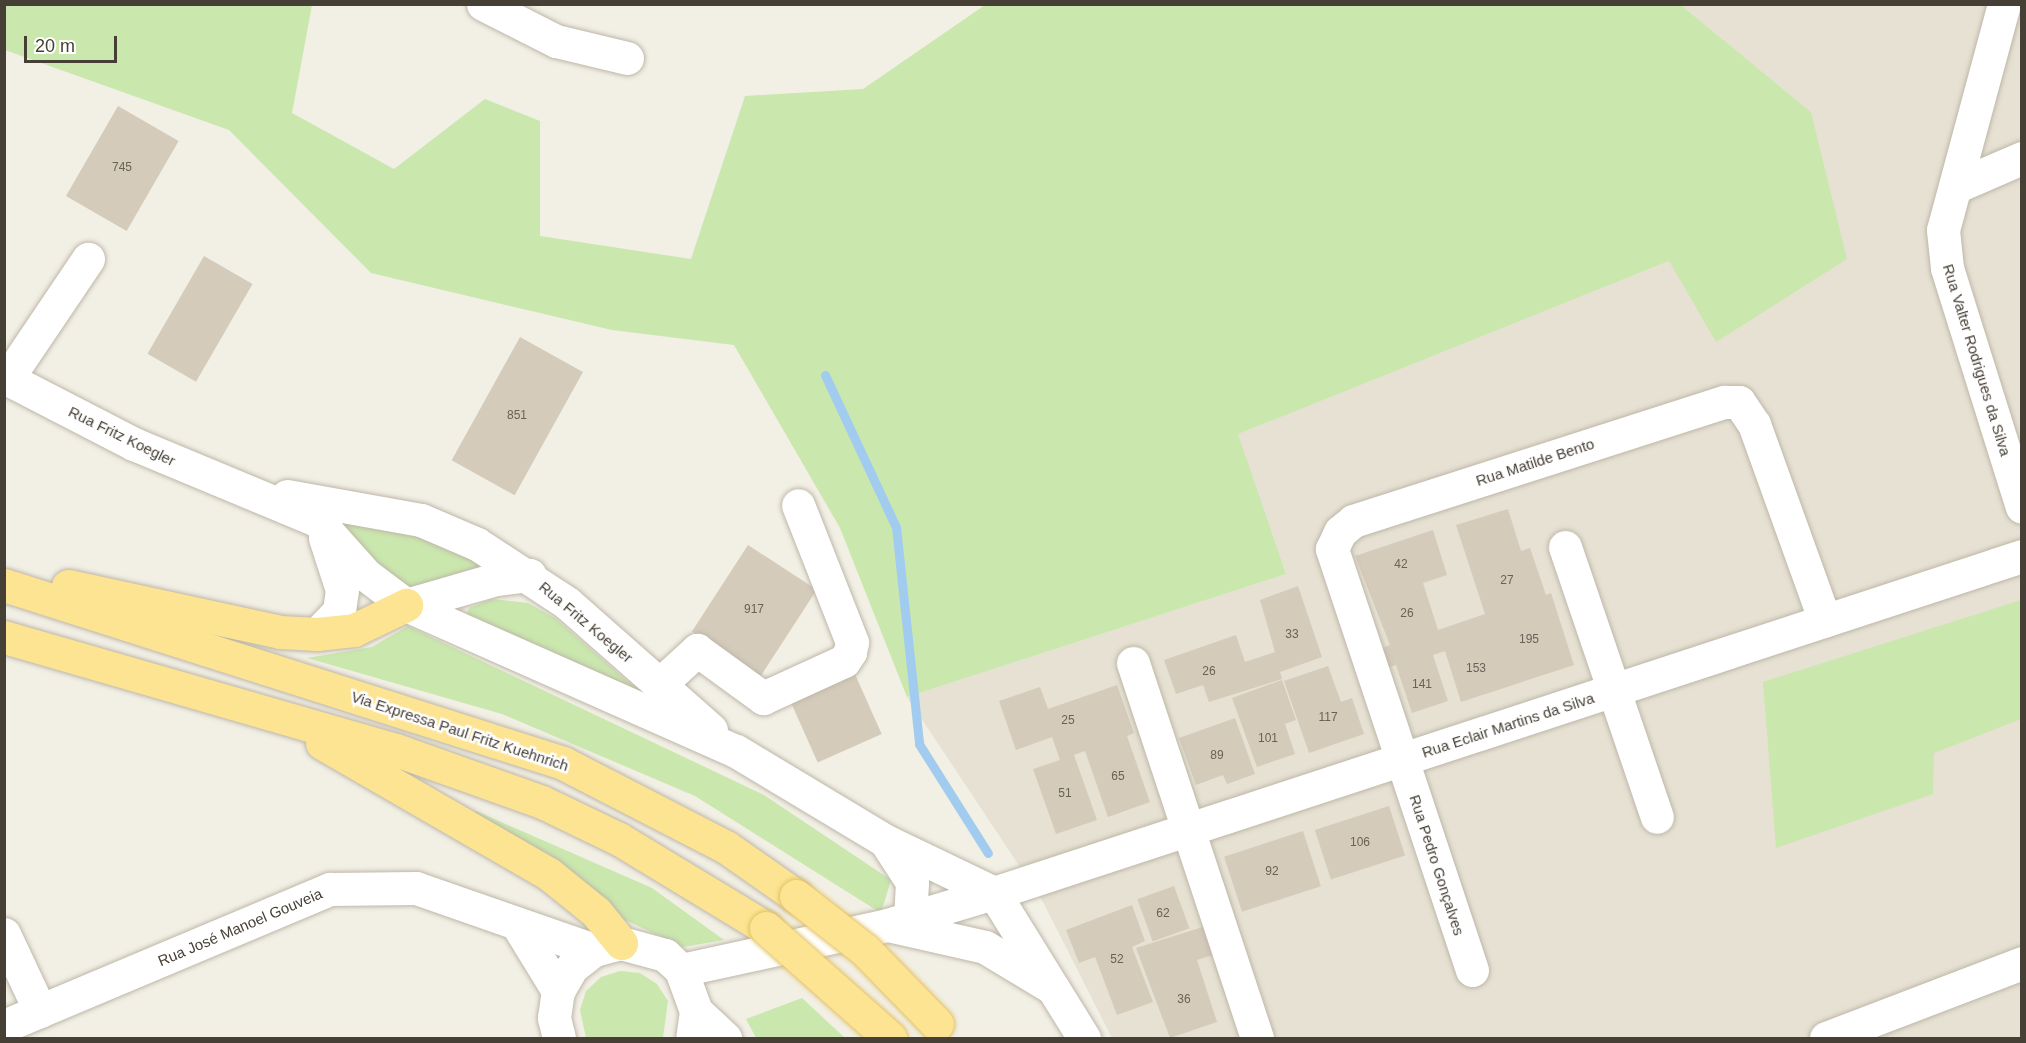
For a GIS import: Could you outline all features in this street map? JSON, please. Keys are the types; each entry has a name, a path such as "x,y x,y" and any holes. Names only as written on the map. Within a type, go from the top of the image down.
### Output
{"main road":[{"path":"4,576 317,634 354,630 406,605"},
{"name":"Via Expressa Paul Fritz Kuehnrich","path":"4,585 563,763 726,847 796,896 865,951 943,1031"},
{"path":"4,637 281,720 396,750 542,802 619,839 766,928 890,1038"},
{"path":"281,720 549,874 596,912 607,947"}],"street":[{"path":"483,4 556,41 627,58"},
{"name":"Rua Valter Rodrigues da Silva","path":"2004,4 1957,186 1943,230 1947,268 2022,507"},
{"path":"1957,186 2022,158"},
{"path":"5,378 88,259"},
{"name":"Rua Fritz Koegler","path":"5,378 134,444 317,520 366,575 406,605 735,751 884,840 994,893"},
{"name":"Rua Matilde Bento","path":"1402,760 1332,549 1353,521 1724,402 1739,402 1754,424 1825,621"},
{"name":"Rua Fritz Koegler","path":"241,490 347,504 421,520 477,544 530,576 735,751"},
{"path":"659,685 697,650 763,698 844,661 850,652 852,642 798,506"},
{"path":"317,520 342,590 339,611 317,634"},
{"path":"1565,547 1657,817"},
{"name":"Rua Eclair Martins da Silva","path":"681,970 899,922 994,893 2022,556"},
{"path":"406,605 496,579 530,576"},
{"path":"1133,663 1257,1038"},
{"name":"Rua Pedro Gonçalves","path":"1402,760 1472,970"},
{"path":"884,840 912,882 899,922 985,947 1053,988"},
{"name":"Rua José Manoel Gouveia","path":"4,1026 330,889 416,888 517,924 607,947 665,955 681,970"},
{"path":"994,893 1084,1038"},
{"path":"517,924 558,991"},
{"path":"4,934 40,1011"},
{"path":"559,1038 554,1018 558,991 572,967 607,947"},
{"path":"1826,1038 1875,1030 2022,963"},
{"path":"681,970 694,1025 725,1038"}],"shaded area":[{"path":"1681,5 2021,5 2021,1038 1112,1038 1042,900 907,697 1286,574 1237,434 1669,261 1811,112"}],"green space":[{"path":"5,4 312,5 292,113 394,169 485,99 540,121 540,236 691,259 745,96 863,89 985,5 1681,5 1811,112 1847,259 1716,342 1669,261 1238,434 1286,574 907,697 840,528 734,345 612,330 371,273 229,130 5,50"},
{"path":"336,515 438,541 481,561 482,568 413,592 357,551"},
{"path":"492,599 528,603 555,618 650,701 466,616 469,608"},
{"path":"2021,600 2021,719 1934,753 1933,794 1776,848 1763,682"},
{"path":"408,626 764,795 891,880 881,913 695,796 502,714 307,658 372,647"},
{"path":"476,811 652,888 724,940 683,947 608,912 472,817"},
{"path":"620,971 640,973 657,984 668,1001 663,1038 586,1038 580,1010 586,991 601,977"},
{"path":"802,998 845,1038 756,1038 746,1019"}],"building":[{"path":"118,106 179,141 127,231 66,196"},
{"path":"204,256 252,284 196,382 148,354"},
{"path":"520,337 583,372 515,495 452,460"},
{"path":"1508,509 1521,551 1530,548 1546,595 1551,593 1574,665 1461,702 1445,651 1433,655 1448,701 1412,713 1396,665 1385,669 1379,649 1390,645 1355,556 1433,530 1447,575 1423,583 1438,630 1485,614 1456,525"},
{"path":"748,545 817,590 761,676 692,631"},
{"path":"1298,586 1322,657 1280,672 1282,679 1209,702 1203,685 1176,694 1164,660 1236,635 1245,662 1275,652 1260,600"},
{"path":"1328,666 1341,702 1352,698 1364,734 1309,753 1284,681"},
{"path":"854,672 882,734 818,763 790,700"},
{"path":"1282,680 1296,720 1285,724 1295,754 1257,767 1232,698"},
{"path":"1117,685 1134,733 1127,736 1150,802 1108,817 1085,751 1074,755 1097,820 1056,834 1033,769 1060,760 1052,737 1016,750 999,701 1040,687 1048,709"},
{"path":"1235,718 1255,774 1227,784 1223,775 1196,785 1179,738"},
{"path":"1389,806 1405,855 1331,880 1315,830"},
{"path":"1303,831 1321,886 1242,912 1224,857"},
{"path":"1174,886 1189,928 1153,942 1137,899"},
{"path":"1132,905 1145,941 1132,947 1153,1002 1117,1015 1095,957 1079,963 1066,930"},
{"path":"1206,926 1216,954 1197,960 1217,1022 1170,1038 1136,948"}],"waterway":[{"path":"825,375 896,527 919,744 988,853"}]}
